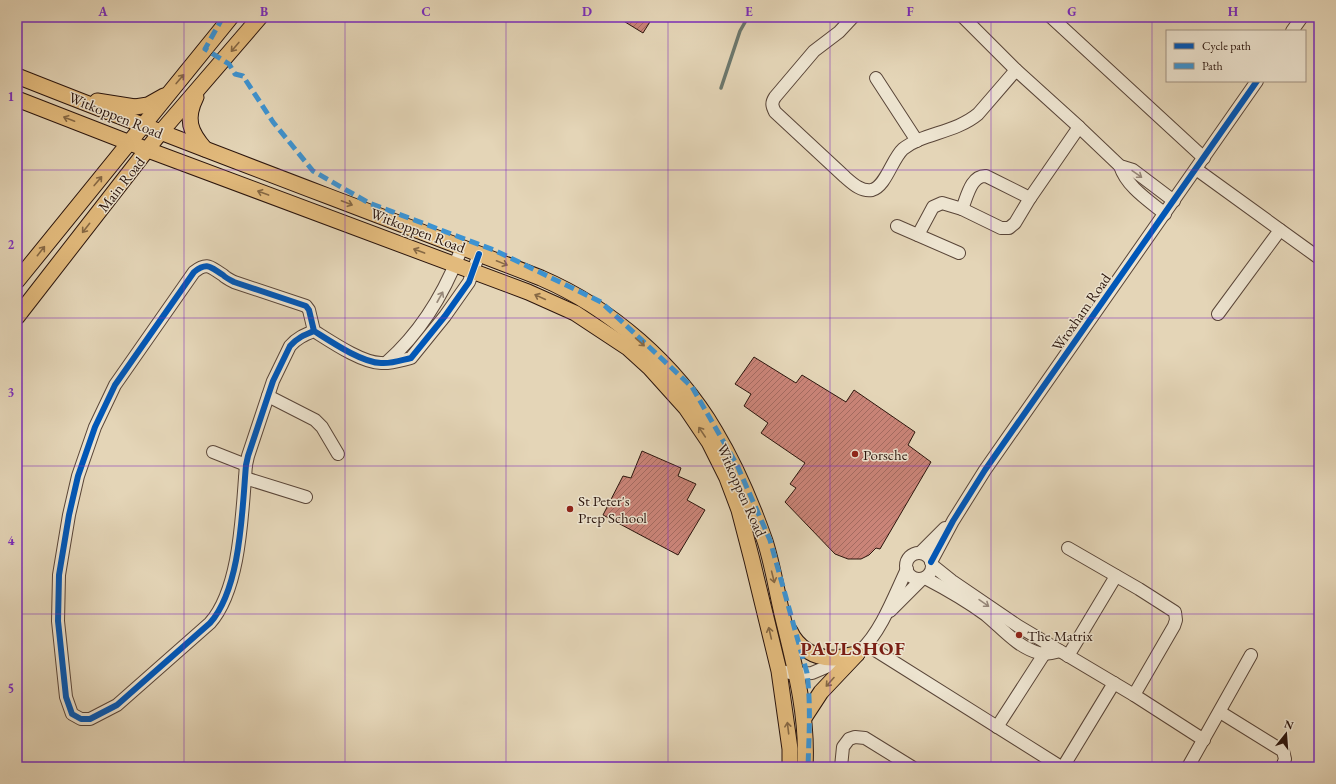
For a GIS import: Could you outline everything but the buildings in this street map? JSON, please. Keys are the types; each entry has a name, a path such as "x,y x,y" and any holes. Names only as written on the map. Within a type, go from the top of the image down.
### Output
{"main road":[{"name":"Main Road","path":"17,281 231,17"},
{"name":"Main Road","path":"17,317 160,133 260,17"},
{"name":"Witkoppen Road","path":"17,76 160,133 462,247 564,288 609,317 644,346 683,386 715,430 738,472 765,542 797,674 804,718 805,767"},
{"path":"200,87 192,107 190,122 193,134 206,150"},
{"path":"64,95 135,107 148,105 168,94"},
{"name":"Witkoppen Road","path":"17,99 148,150 473,270 528,292 575,313 628,348 650,368 686,408 709,442 727,478 739,510 779,671 790,748 790,767"},
{"path":"782,612 793,639 800,647 810,653 832,658 862,649"},
{"path":"804,718 821,692 862,649"}],"street":[{"path":"853,17 840,32 814,51 775,97 772,102 772,107 775,112 839,172 861,189 872,190 878,186 900,153 917,141 956,128 971,120 1016,70"},
{"path":"963,17 1016,70 1120,166 1124,176 1141,195 1165,214"},
{"path":"1051,17 1204,158"},
{"path":"1293,30 1302,17"},
{"path":"876,78 917,141"},
{"name":"Wroxham Road","path":"920,553 952,520 1256,82"},
{"path":"918,235 933,207 944,203 962,209 1001,228 1009,228 1014,223 1079,127"},
{"path":"1120,166 1133,170 1174,201"},
{"path":"1196,169 1319,258"},
{"path":"962,209 974,180 980,176 986,176 1030,198"},
{"path":"897,226 958,253"},
{"path":"1218,314 1280,230"},
{"path":"386,363 402,349 439,300 456,264 462,247"},
{"path":"314,331 298,338 290,346 273,381 246,465 236,563 218,615 117,705 90,718 81,719 72,714 66,697 58,622 60,575 69,515 78,476 95,427 115,385 194,272 204,266 212,267 234,282 306,306 309,310 314,331 350,353 372,362 386,363 412,358 469,282 479,254"},
{"path":"419,327 429,337"},
{"path":"268,396 315,420 322,427 338,454"},
{"path":"213,452 246,465"},
{"path":"245,478 306,497"},
{"name":"Wroxham Road","path":"932,563 952,520"},
{"path":"1068,548 1139,589 1175,612 1176,616 1174,626 1134,695"},
{"path":"884,618 907,569 907,563 910,557 920,553 927,556 932,563 952,581 1055,652 1114,683 1204,740"},
{"path":"779,671 797,674 812,673 862,649 884,618 923,578 930,573 932,563"},
{"path":"907,569 912,577 918,579 923,578 947,590 986,616 1016,641 1032,651 1055,652"},
{"path":"997,727 1116,576"},
{"path":"862,649 997,727 1062,767 1114,683"},
{"path":"1188,767 1251,655"},
{"path":"1220,712 1283,750 1285,759 1282,767"},
{"path":"842,767 843,748 849,739 855,736 865,738 912,767"}],"waterway":[{"path":"721,88 740,31 748,17"}],"marked path":[{"path":"223,17 205,49 229,64 235,74 243,76 273,122 313,171 369,203 494,250 601,302 692,387 737,465 770,540 807,673 809,709 808,767"}],"cycle path":[{"path":"931,562 953,521 985,470 1256,82"},
{"path":"314,331 309,310 306,306 234,282 212,268 206,266 194,272 115,385 95,427 78,476 69,515 59,575 58,621 66,697 72,714 81,719 90,719 117,705 210,623 220,608 228,590 234,570 241,526 248,456 273,381 290,346 301,337 314,331 346,351 373,362 389,363 411,358 445,316 469,282 479,254"}],"place":[{"name":"Porsche","path":"855,454"},
{"name":"St Peter's Prep School","path":"570,509"},
{"name":"The Matrix","path":"1019,635"}],"district":[{"name":"PAULSHOF","path":"853,648"}]}
